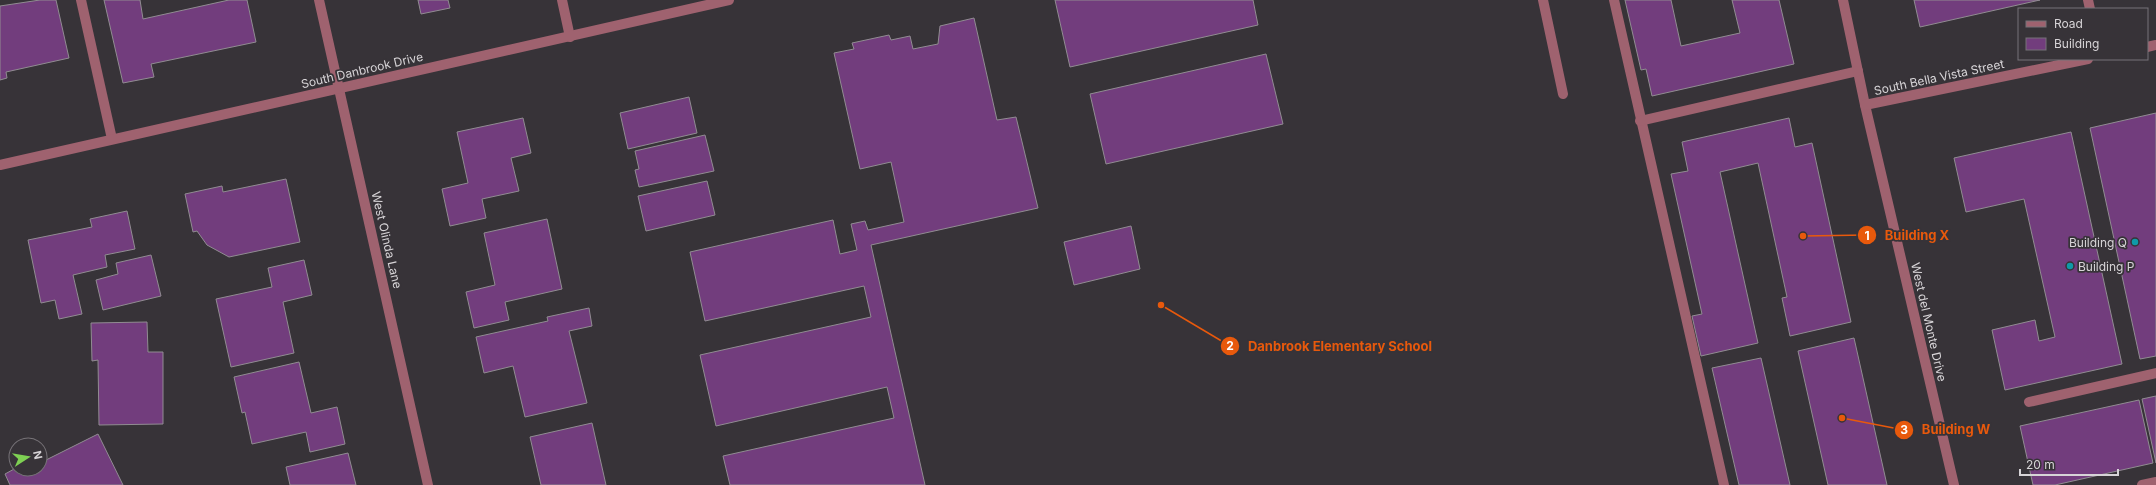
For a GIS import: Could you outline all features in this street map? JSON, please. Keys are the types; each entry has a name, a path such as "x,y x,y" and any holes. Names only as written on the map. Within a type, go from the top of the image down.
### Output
{"street":[{"path":"81,0 112,140"},
{"name":"West Olinda Lane","path":"319,0 428,485"},
{"path":"562,0 570,37"},
{"name":"South Danbrook Drive","path":"0,165 729,0"},
{"path":"1543,0 1563,94"},
{"path":"1614,0 1640,121 1724,485"},
{"name":"West del Monte Drive","path":"1843,0 1865,105 1954,485"},
{"name":"South Bella Vista Street","path":"1865,105 2083,60"},
{"path":"1640,121 1858,71"},
{"path":"2029,402 2156,373"},
{"path":"2142,485 2156,482"}],"building":[{"path":"40,0 56,0 69,58 6,72 7,78 0,80 0,6"},
{"path":"104,0 140,0 143,19 229,0 247,0 256,42 151,64 154,77 123,83"},
{"path":"418,0 448,0 450,8 421,14"},
{"path":"1055,0 1253,0 1258,25 1070,67"},
{"path":"1625,0 1671,0 1681,46 1740,33 1732,0 1779,0 1794,64 1652,96 1646,69 1641,70"},
{"path":"1914,0 2040,0 1920,27"},
{"path":"974,18 997,120 1016,117 1038,208 871,245 925,485 730,485 723,456 894,418 887,387 716,426 700,355 871,317 864,286 705,321 690,252 833,220 840,254 857,250 851,224 865,221 868,230 904,222 891,162 860,169 834,53 854,49 852,43 889,35 891,40 910,36 913,49 938,44 940,26"},
{"path":"1266,54 1283,124 1106,164 1090,94"},
{"path":"689,97 697,133 628,149 620,113"},
{"name":"Building Q","path":"2156,113 2156,356 2140,359 2090,128"},
{"path":"523,118 531,153 511,158 519,191 482,199 486,218 450,226 442,189 468,183 457,132"},
{"path":"1789,118 1795,147 1812,143 1851,322 1790,336 1782,298 1787,297 1758,163 1720,172 1758,343 1701,356 1692,316 1702,314 1671,174 1688,171 1682,142"},
{"name":"Building P","path":"2071,132 2122,364 2005,390 1992,330 2035,320 2039,341 2055,337 2024,199 1966,212 1954,158"},
{"path":"705,135 714,171 639,187 635,170 639,169 635,151"},
{"path":"286,179 300,242 229,257 207,245 197,231 193,232 185,194 222,186 223,192"},
{"path":"707,181 715,215 646,231 638,196"},
{"path":"127,211 135,249 105,255 107,267 73,275 82,314 59,319 55,300 41,303 28,240 92,227 90,219"},
{"path":"547,219 562,289 505,302 509,320 474,328 466,292 495,285 484,233"},
{"path":"1131,226 1140,269 1074,285 1064,242"},
{"path":"151,255 161,296 103,310 96,280 118,274 116,263"},
{"path":"304,260 312,295 283,302 294,353 231,367 216,299 272,287 268,268"},
{"path":"589,308 592,326 569,331 587,403 525,417 513,366 484,373 476,337 548,321 547,317"},
{"path":"147,322 148,352 163,352 163,424 99,425 98,360 92,361 91,323"},
{"path":"1854,338 1887,485 1828,485 1798,351"},
{"path":"1761,358 1790,485 1739,485 1712,368"},
{"path":"299,362 311,413 337,407 345,444 310,452 306,432 252,444 245,412 242,413 234,377"},
{"path":"2156,396 2156,463 2142,399"},
{"path":"2139,400 2153,463 2055,485 2033,485 2020,426"},
{"path":"592,423 606,485 541,485 530,437"},
{"path":"98,434 123,485 10,485 5,474 8,472 8,477 48,477 48,459"},
{"path":"348,453 356,485 290,485 286,467"}],"place":[{"name":"Building X","path":"1803,236"},
{"name":"Building Q","path":"2135,242"},
{"name":"Building P","path":"2070,266"},
{"name":"Danbrook Elementary School","path":"1161,305"},
{"name":"Building W","path":"1842,418"}]}
